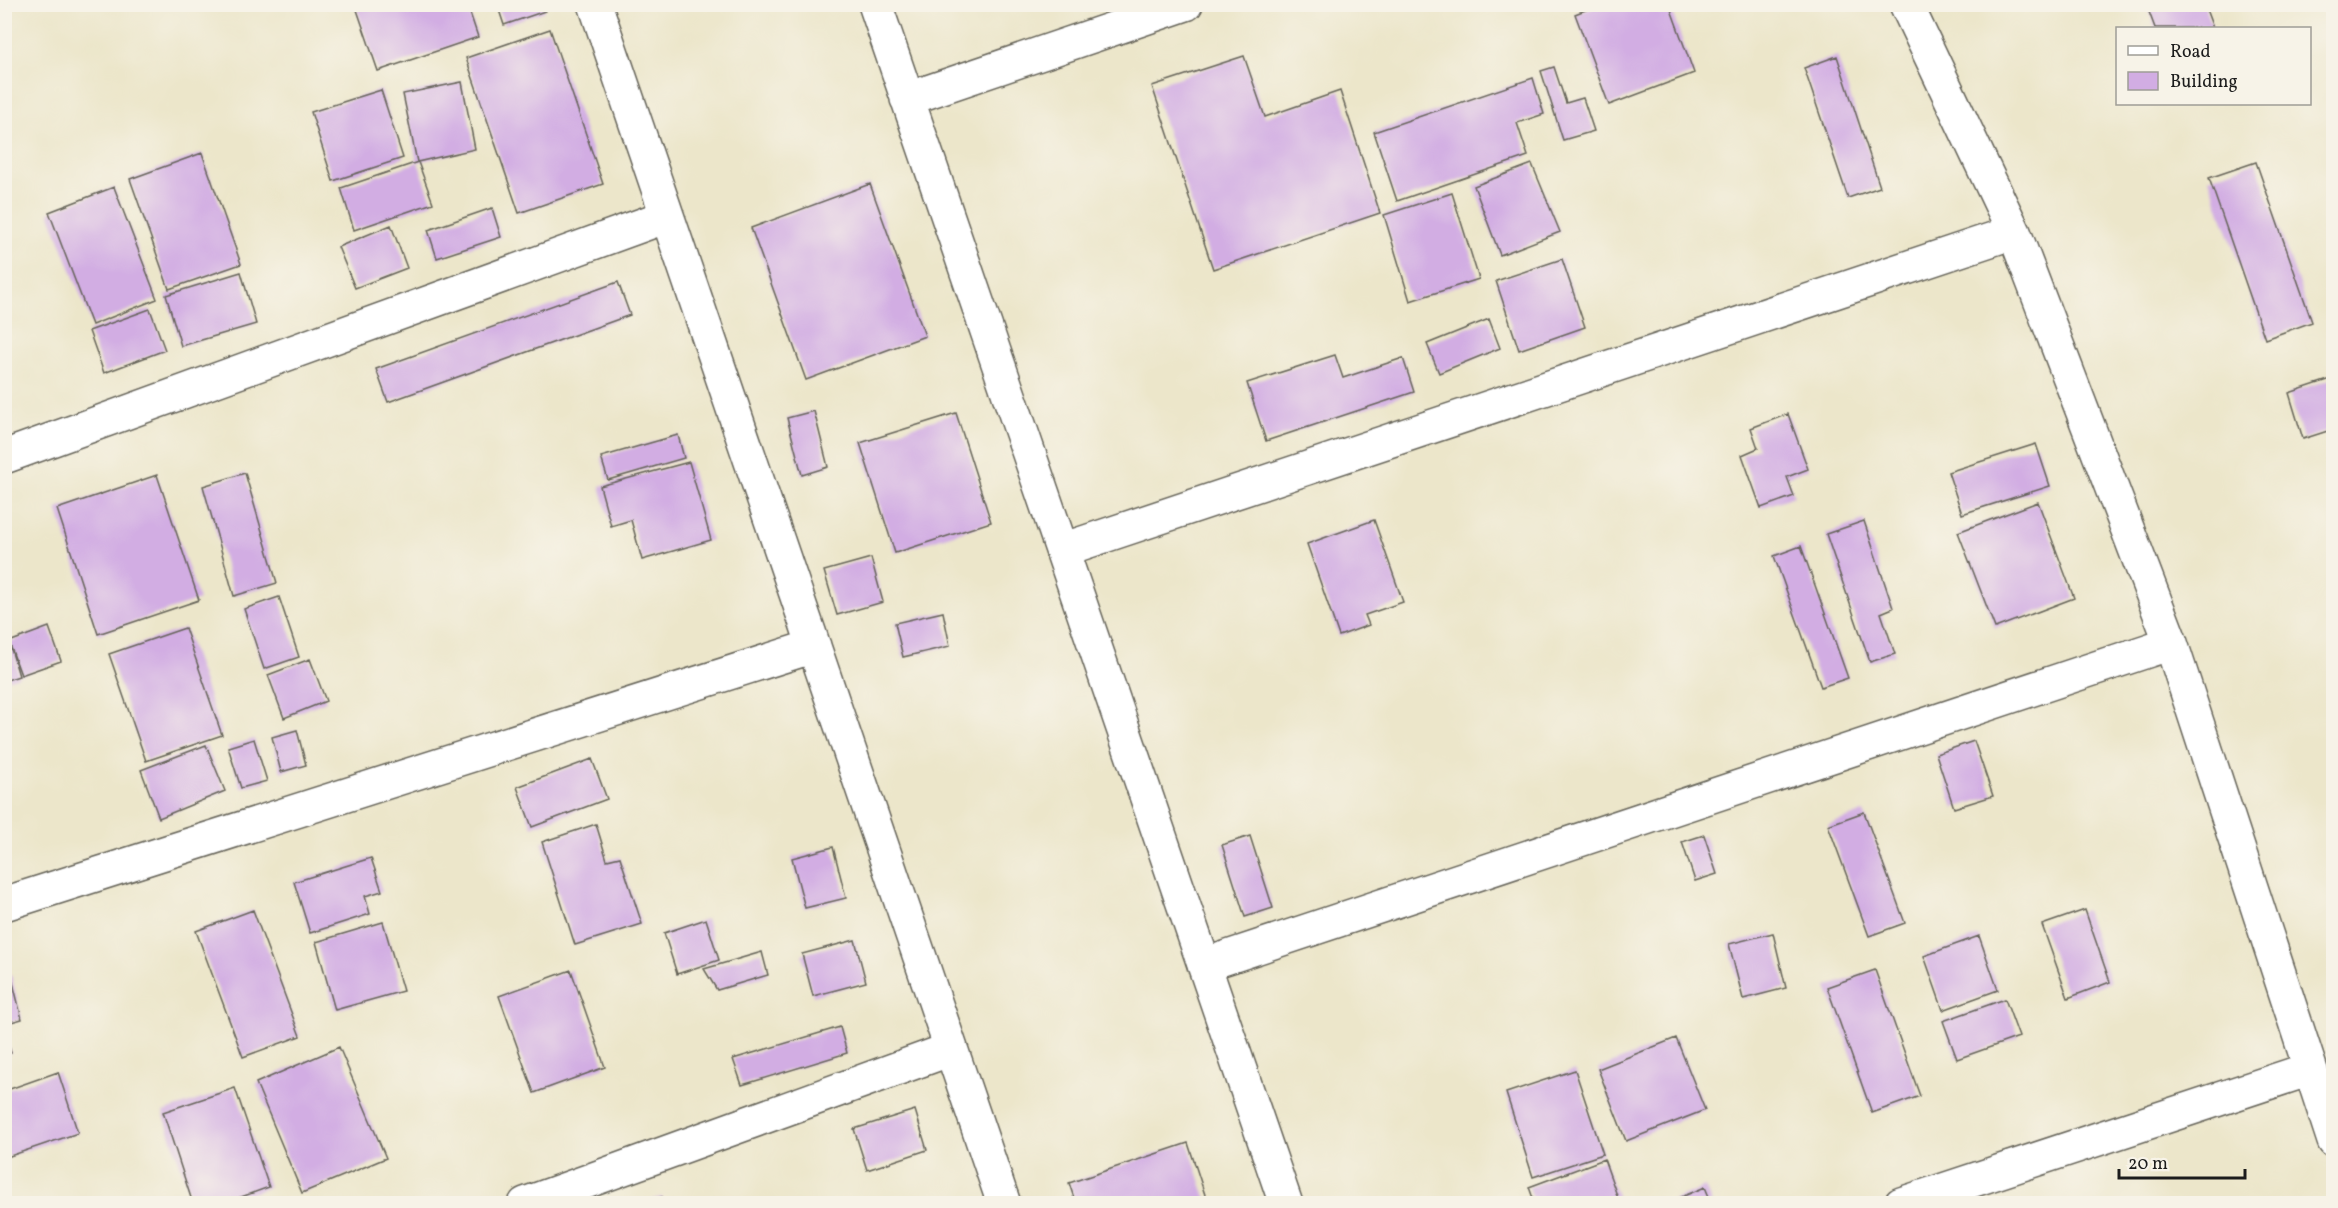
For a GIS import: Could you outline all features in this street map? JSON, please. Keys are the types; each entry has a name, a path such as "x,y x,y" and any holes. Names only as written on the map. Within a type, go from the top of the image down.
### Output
{"street":[{"path":"595,4 1004,1203"},
{"path":"875,4 1286,1203"},
{"path":"907,99 1186,4"},
{"path":"1906,4 2014,232 2171,643 2334,1141"},
{"path":"4,457 667,216"},
{"path":"1062,550 2014,232"},
{"path":"1204,964 2171,643"},
{"path":"4,904 814,646"},
{"path":"525,1203 951,1049"},
{"path":"1901,1203 2310,1069"}],"building":[{"path":"355,4 467,4 478,37 378,71"},
{"path":"497,4 543,4 545,11 504,25"},
{"path":"1601,4 1669,4 1694,73 1609,105 1575,14"},
{"path":"2146,4 2204,4 2213,27 2155,27"},
{"path":"550,29 603,184 519,213 466,58"},
{"path":"1244,56 1265,117 1340,91 1380,213 1213,269 1152,86"},
{"path":"1837,56 1880,187 1848,198 1804,68"},
{"path":"1554,67 1566,103 1583,98 1594,131 1563,140 1541,71"},
{"path":"1533,78 1544,114 1517,123 1528,156 1397,201 1374,132"},
{"path":"462,82 475,149 417,162 403,94"},
{"path":"381,90 403,158 333,181 311,112"},
{"path":"202,153 241,264 169,289 130,179"},
{"path":"418,162 433,203 354,230 341,188"},
{"path":"2256,162 2312,322 2265,339 2209,178"},
{"path":"1532,164 1560,232 1500,255 1474,186"},
{"path":"870,184 925,336 806,380 751,228"},
{"path":"114,187 157,299 92,325 49,212"},
{"path":"1452,193 1479,279 1410,301 1384,215"},
{"path":"492,208 501,237 437,258 428,230"},
{"path":"391,225 407,268 355,288 338,247"},
{"path":"1562,259 1585,327 1519,350 1496,281"},
{"path":"241,272 256,324 181,346 166,295"},
{"path":"618,282 630,315 388,402 376,369"},
{"path":"150,309 165,350 104,373 89,331"},
{"path":"1489,319 1500,348 1439,373 1427,344"},
{"path":"1335,355 1343,378 1403,358 1414,392 1266,441 1247,383"},
{"path":"2334,378 2334,429 2303,439 2289,393"},
{"path":"814,411 828,467 802,475 787,418"},
{"path":"956,413 991,522 895,553 860,443"},
{"path":"1788,414 1808,469 1787,477 1794,496 1761,508 1742,455 1758,448 1751,428"},
{"path":"678,435 684,458 608,480 601,457"},
{"path":"2036,444 2050,486 1962,514 1948,472"},
{"path":"689,462 711,540 642,560 631,520 611,526 600,486"},
{"path":"245,473 277,583 234,596 203,486"},
{"path":"157,475 199,600 98,634 57,509"},
{"path":"2038,502 2074,598 1995,628 1958,532"},
{"path":"1374,520 1403,602 1365,615 1369,625 1339,636 1307,544"},
{"path":"1864,521 1893,608 1881,613 1895,654 1870,662 1826,534"},
{"path":"1801,546 1848,678 1821,687 1774,556"},
{"path":"871,558 883,602 837,615 824,571"},
{"path":"279,597 299,657 264,669 244,609"},
{"path":"943,612 950,646 903,657 895,623"},
{"path":"49,627 61,661 21,675 9,642"},
{"path":"185,628 222,735 146,761 109,654"},
{"path":"11,649 19,676 4,681 4,651"},
{"path":"310,659 326,701 284,718 268,675"},
{"path":"297,730 306,765 281,772 272,737"},
{"path":"254,739 267,781 241,788 228,747"},
{"path":"1974,741 1993,796 1954,808 1936,754"},
{"path":"206,745 225,791 159,818 141,770"},
{"path":"592,759 607,799 532,827 517,787"},
{"path":"1864,812 1905,923 1869,936 1828,825"},
{"path":"596,824 607,860 620,857 642,924 575,945 542,842"},
{"path":"1704,835 1717,874 1695,881 1682,842"},
{"path":"1250,836 1273,908 1245,917 1222,845"},
{"path":"833,847 846,898 805,908 792,858"},
{"path":"371,858 382,891 365,896 370,914 310,933 294,882"},
{"path":"253,910 300,1036 243,1057 196,931"},
{"path":"2085,910 2110,982 2068,998 2042,925"},
{"path":"706,919 719,960 677,974 664,933"},
{"path":"383,922 403,991 335,1010 316,942"},
{"path":"1773,933 1786,988 1743,999 1729,944"},
{"path":"1979,936 1998,990 1943,1010 1924,956"},
{"path":"855,940 866,982 813,996 802,954"},
{"path":"762,952 768,975 717,990 704,969"},
{"path":"571,970 605,1067 534,1093 499,996"},
{"path":"1875,970 1920,1096 1872,1113 1827,987"},
{"path":"11,975 22,1019 4,1024 4,977"},
{"path":"2005,999 2019,1037 1957,1059 1943,1021"},
{"path":"840,1027 847,1053 742,1085 733,1059"},
{"path":"4,1030 11,1053 4,1055"},
{"path":"1676,1038 1705,1110 1626,1141 1598,1069"},
{"path":"339,1047 386,1158 302,1193 256,1083"},
{"path":"1575,1070 1603,1154 1533,1177 1506,1093"},
{"path":"58,1072 78,1133 4,1158 4,1091"},
{"path":"235,1088 269,1187 222,1204 193,1204 163,1112"},
{"path":"915,1110 927,1150 867,1170 854,1129"},
{"path":"1188,1143 1208,1204 1076,1204 1069,1183"},
{"path":"1604,1159 1620,1204 1535,1204 1529,1187"},
{"path":"1705,1187 1712,1204 1665,1204"},
{"path":"662,1197 664,1204 641,1204 641,1203"}]}
